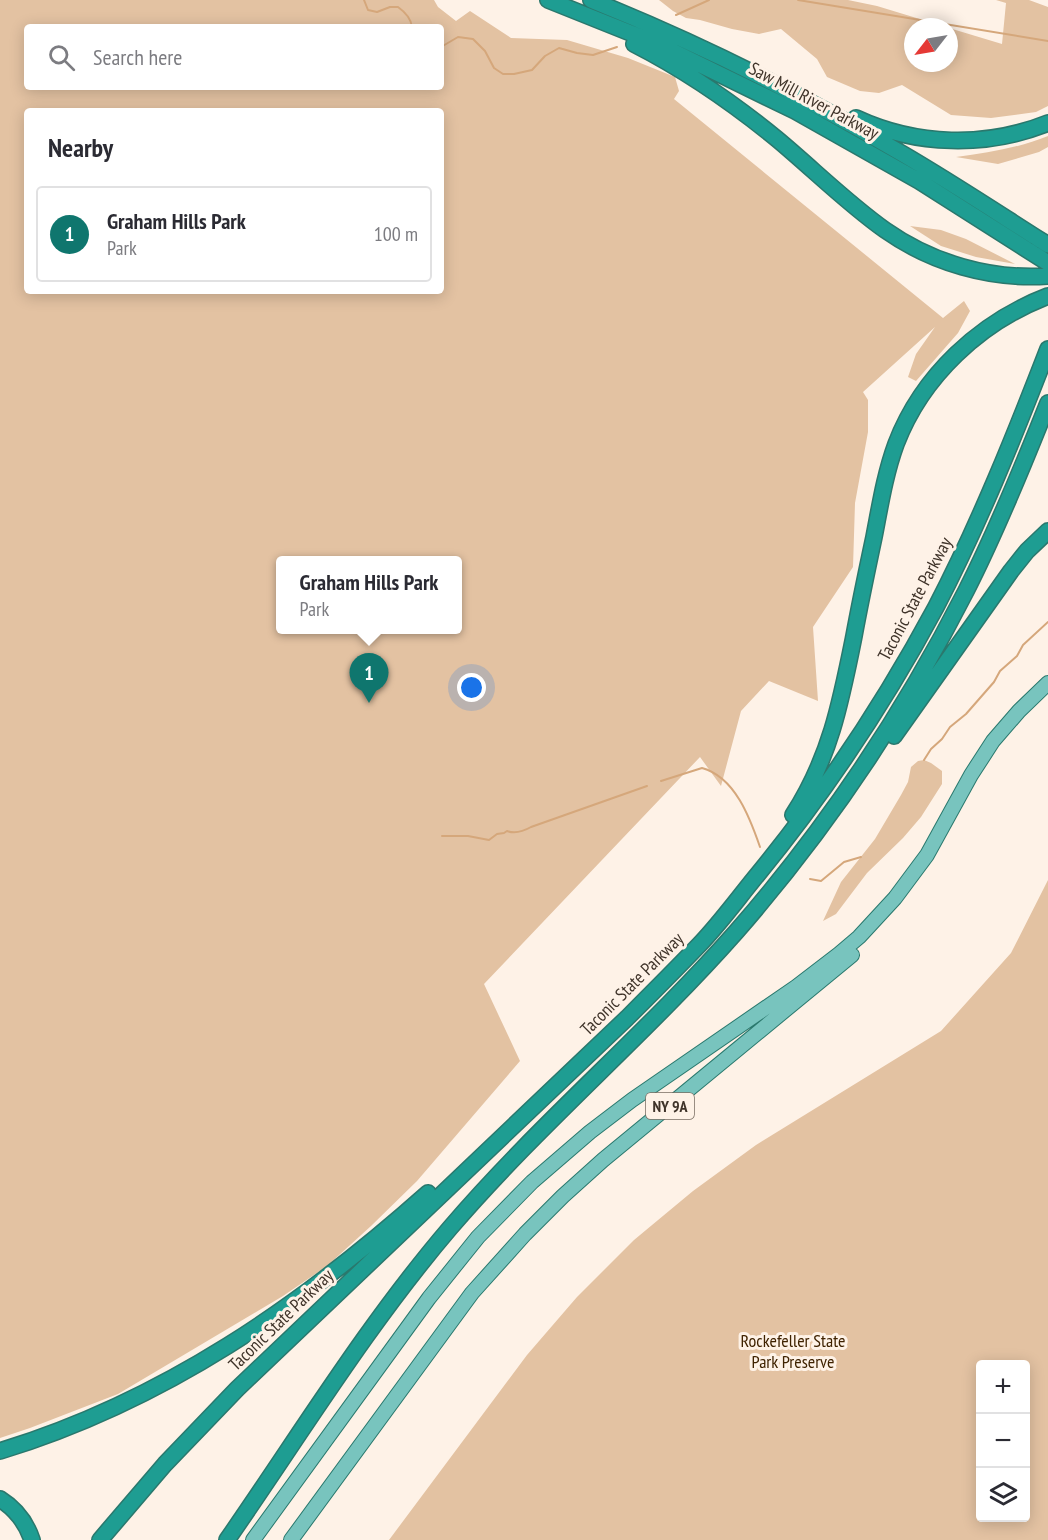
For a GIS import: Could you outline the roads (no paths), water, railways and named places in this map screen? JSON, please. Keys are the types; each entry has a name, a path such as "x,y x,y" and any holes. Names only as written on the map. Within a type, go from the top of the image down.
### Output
{"highway":[{"name":"Saw Mill River Parkway","path":"548,0 678,54 819,123 919,181 1048,263"},
{"name":"Saw Mill River Parkway","path":"591,0 686,41 858,129 932,172 1048,245"},
{"path":"579,12 670,64 723,99 784,145 874,221 903,241 934,257 973,270 1002,275 1048,276"},
{"path":"686,41 794,87 862,121 900,134 941,140 973,140 1016,134 1048,123"},
{"path":"756,877 806,794 830,740 844,684 885,479 896,443 907,420 931,382 962,349 982,332 1004,318 1048,296"},
{"name":"Taconic State Parkway","path":"100,1540 165,1464 237,1389 627,1018 701,943 756,877 842,762 884,697 919,636 981,513 1048,350"},
{"path":"227,1540 372,1329 435,1245 498,1175 721,948 795,860 843,795 902,706 957,608 1002,514 1048,402"},
{"path":"843,795 884,750 1011,571 1027,551 1048,531"},
{"path":"0,1451 63,1430 121,1405 175,1378 231,1345 295,1301 363,1248 414,1206 488,1139 505,1134"},
{"path":"0,1498 18,1514 27,1526 32,1540"}],"main road":[{"name":"NY 9A","path":"253,1540 450,1270 478,1237 524,1190 611,1116 818,972 859,937 912,877 993,741 1018,711 1048,683"},
{"name":"NY 9A","path":"293,1536 472,1293 531,1227 603,1160 838,967 878,931 896,911 942,848 985,768 1020,722 1048,694"},
{"path":"259,1540 287,1492"}],"waterway":[{"path":"364,0 368,10 377,12 390,7 398,7 411,24"},
{"path":"676,15 709,0"},
{"path":"798,0 1048,41"},
{"path":"444,45 458,37 473,39 485,51 494,68 503,74 532,70 545,56 559,48 593,55 617,47"},
{"path":"924,760 950,727 966,714 994,682 1000,671 1017,656 1023,645 1048,622"},
{"path":"661,781 702,768 714,773 724,780 740,800 760,847"},
{"path":"442,836 468,836 489,840 497,834 522,831 647,786"},
{"path":"810,879 821,881 844,862 861,857"}],"place":[{"name":"Graham Hills Park","path":"369,703"}],"park label":[{"name":"Rockefeller State Park Preserve","path":"793,1351"}]}
